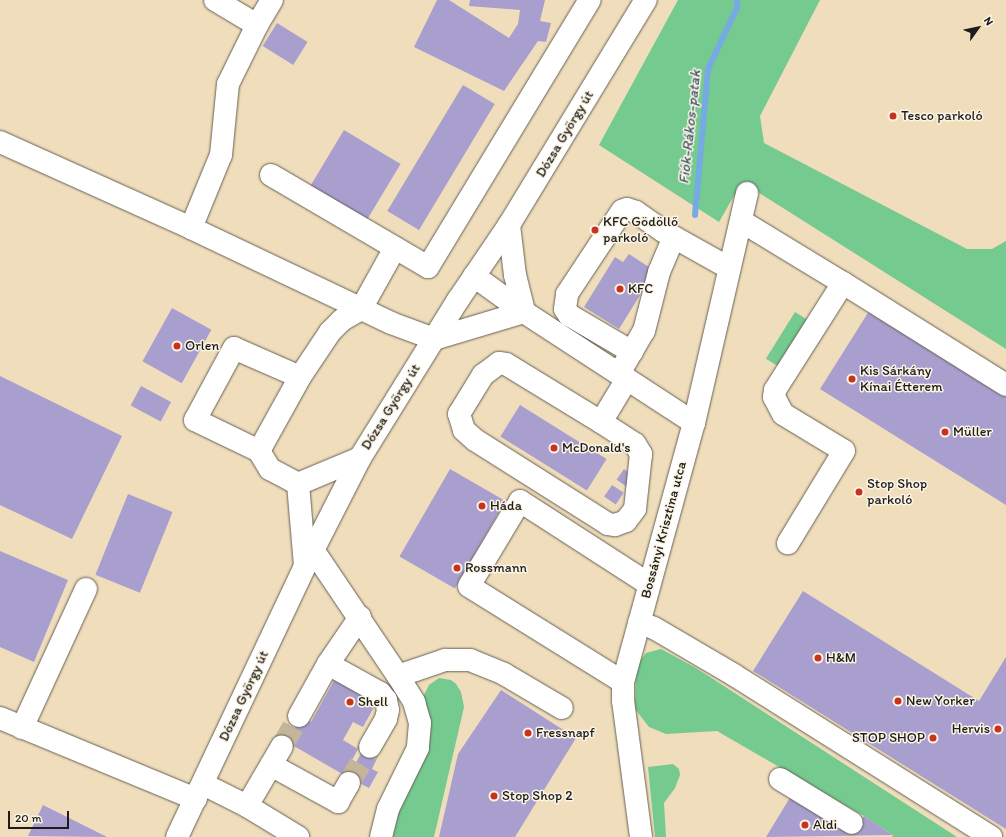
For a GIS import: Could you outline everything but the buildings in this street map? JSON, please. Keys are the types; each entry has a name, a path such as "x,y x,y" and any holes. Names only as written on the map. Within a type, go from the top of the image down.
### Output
{"street":[{"path":"215,0 256,25"},
{"path":"191,228 221,155 228,84 256,25 272,0"},
{"path":"271,175 428,267 590,0"},
{"name":"Dózsa György út","path":"177,837 309,558 360,458 434,338 474,276 509,226 646,0"},
{"path":"0,142 191,228 391,323 434,338 524,312"},
{"name":"Bossányi Krisztina utca","path":"641,837 623,701 623,682 694,423 729,268 748,193"},
{"path":"632,352 569,315 564,309 565,301 622,211 627,209 636,212 674,237 729,268"},
{"path":"741,221 1006,385"},
{"path":"509,226 515,275 524,312"},
{"path":"601,422 649,318 659,272 674,237"},
{"path":"259,451 300,377 330,332 342,320 361,308 395,248"},
{"path":"474,276 524,312 694,423"},
{"path":"788,543 844,451 783,414 774,397 778,385 843,283"},
{"path":"300,377 234,348 195,420 259,451 270,469 298,484 318,478 360,458"},
{"path":"499,363 506,364 601,422 635,444 642,461 635,509 630,518 621,524 608,524 476,440 464,430 459,418 461,409 488,369 499,363"},
{"path":"298,484 309,558 360,617 398,676 418,712 420,736 413,761 388,809 381,837"},
{"path":"623,682 469,586 520,502 649,584"},
{"path":"22,728 86,589"},
{"path":"298,716 328,664 360,617"},
{"path":"639,622 654,628 734,675 992,837"},
{"path":"398,676 440,661 470,660 504,674 562,708"},
{"path":"328,664 380,693 386,700 388,710 386,719 370,747"},
{"path":"0,718 22,728 199,792 247,806 298,837"},
{"path":"247,806 282,746"},
{"path":"271,765 338,802 349,783"},
{"path":"780,779 852,823"}],"green space":[{"path":"678,0 820,0 760,116 764,143 967,249 992,249 1006,241 1006,349 742,182 719,222 599,145"},
{"path":"795,312 808,320 779,367 766,359"},
{"path":"661,649 696,668 957,837 892,837 893,835 864,816 717,731 666,734 649,727 635,709 636,666 646,653"},
{"path":"439,678 451,680 456,684 461,692 464,707 434,837 387,837 423,697 429,685"},
{"path":"673,764 679,769 680,775 675,788 664,803 666,837 655,837 648,767"}],"waterway":[{"name":"Fiók-Rákos-patak","path":"695,215 708,69 737,8 737,0"}],"tunnel":[{"path":"282,746 299,716"},
{"path":"349,783 370,747"}],"place":[{"name":"Tesco parkoló","path":"893,116"},
{"name":"KFC Gödöllő parkoló","path":"595,230"},
{"name":"KFC","path":"620,289"},
{"name":"Orlen","path":"177,346"},
{"name":"Kis Sárkány Kínai Étterem","path":"852,379"},
{"name":"Müller","path":"945,432"},
{"name":"McDonald's","path":"554,448"},
{"name":"Stop Shop parkoló","path":"859,492"},
{"name":"Háda","path":"482,506"},
{"name":"Rossmann","path":"457,568"},
{"name":"H&M","path":"818,658"},
{"name":"New Yorker","path":"898,701"},
{"name":"Shell","path":"350,702"},
{"name":"Hervis","path":"998,729"},
{"name":"Fressnapf","path":"528,733"},
{"name":"STOP SHOP","path":"933,738"},
{"name":"Stop Shop 2","path":"494,796"},
{"name":"Aldi","path":"805,825"}]}
